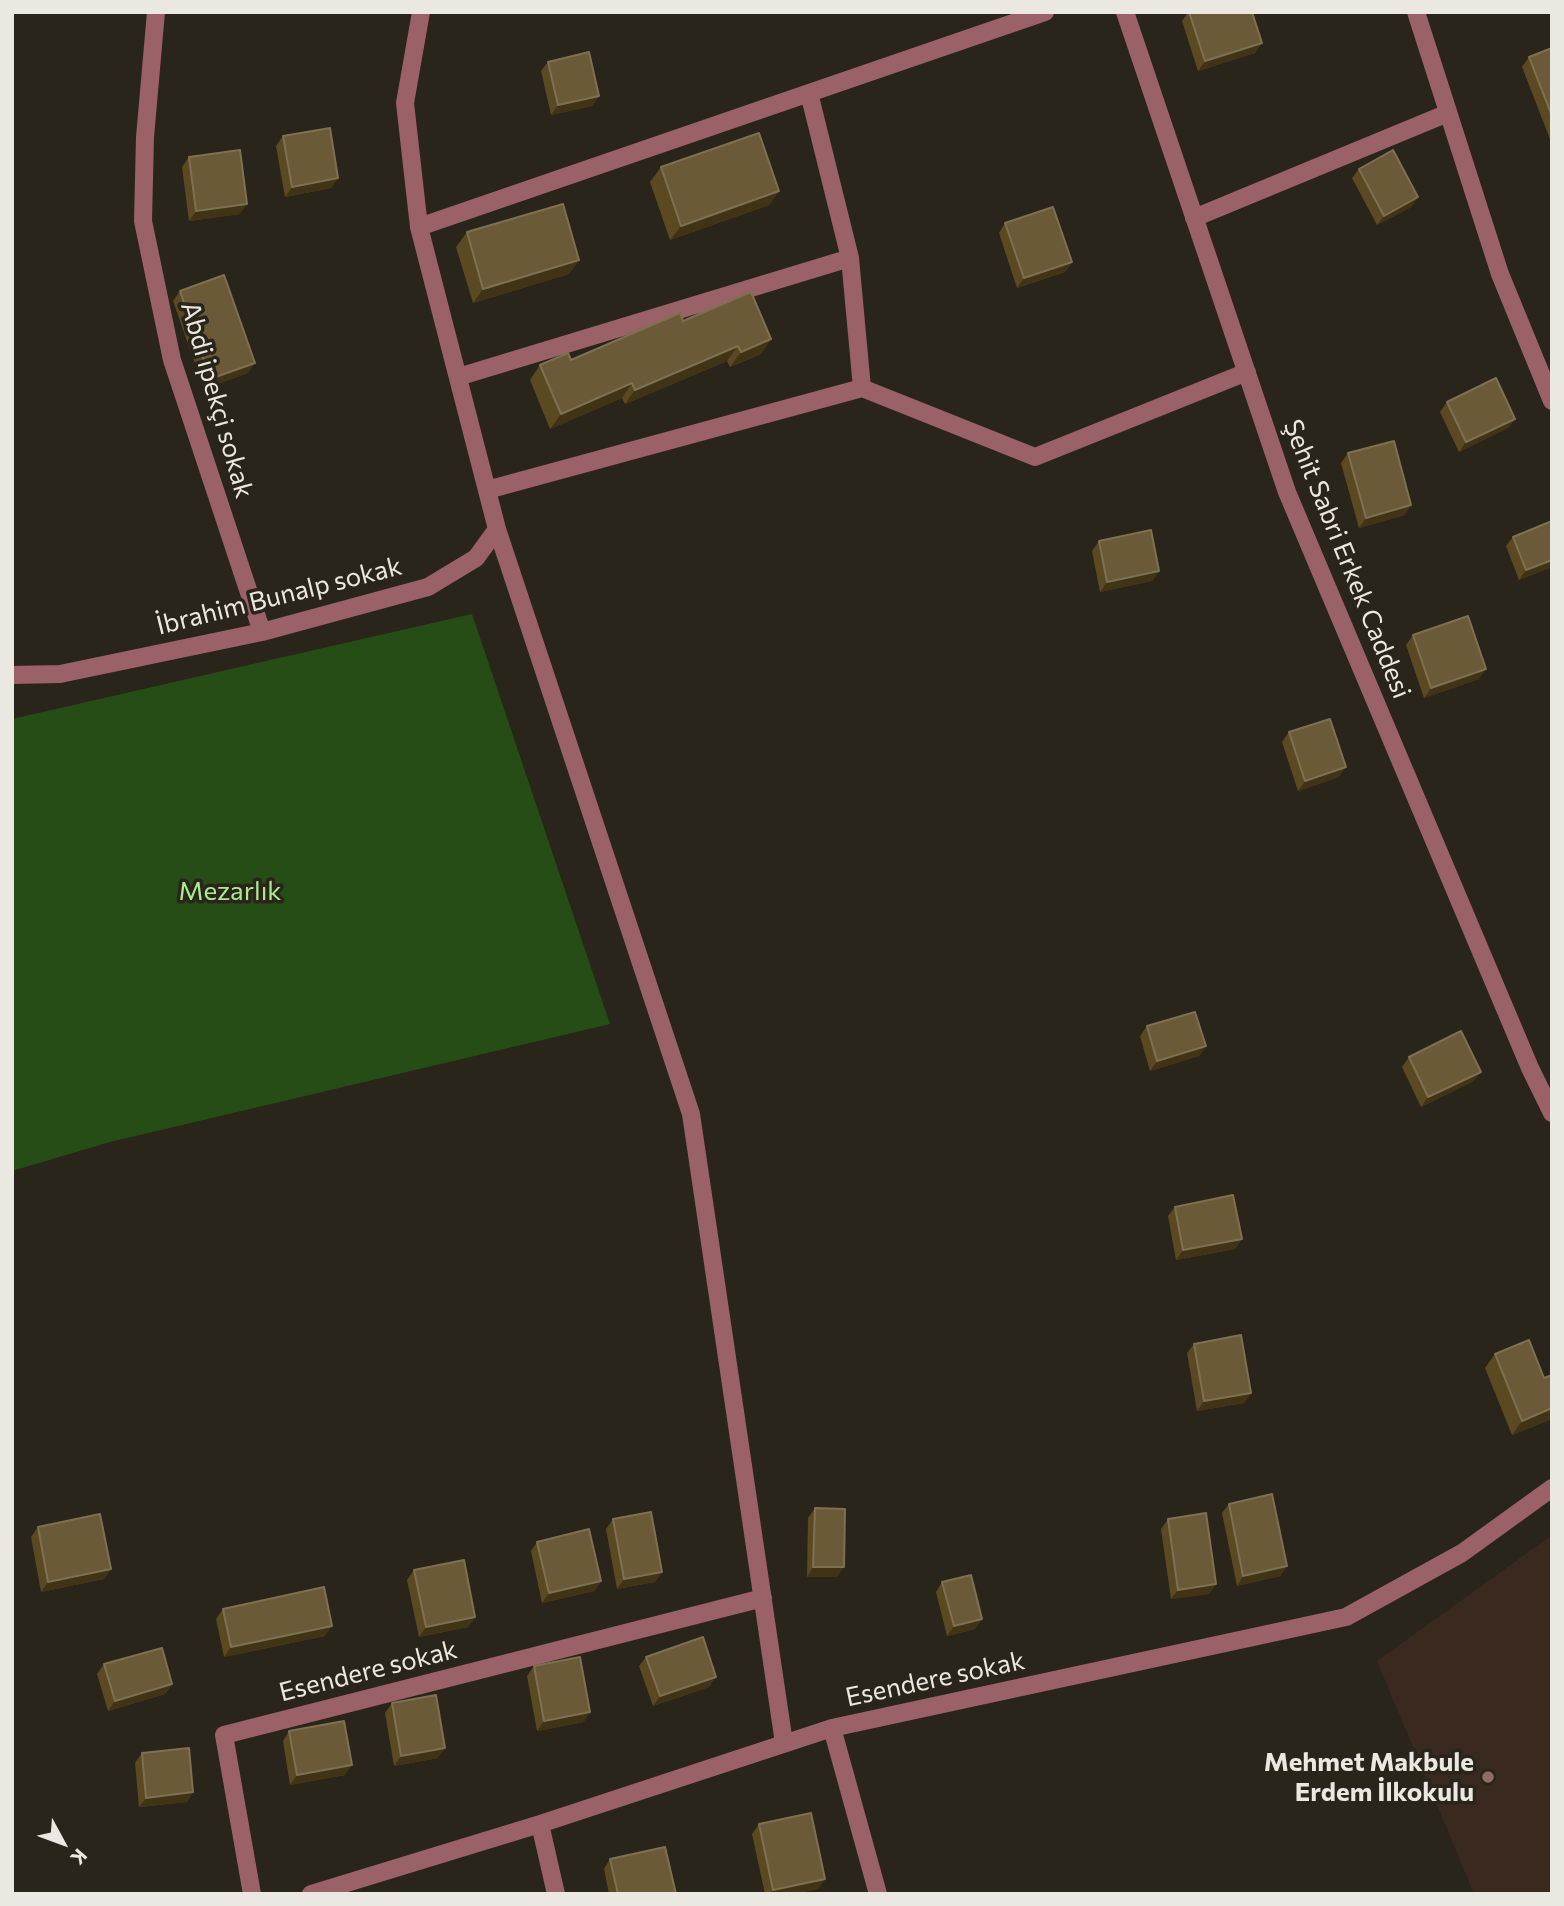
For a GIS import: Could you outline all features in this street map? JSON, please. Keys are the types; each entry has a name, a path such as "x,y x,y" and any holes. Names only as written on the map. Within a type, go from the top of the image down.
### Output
{"street":[{"name":"Abdi ipekçi sokak","path":"156,12 145,137 143,221 172,360 262,632"},
{"path":"421,12 405,103 419,227 497,529 691,1114 784,1744"},
{"path":"419,227 1045,12"},
{"name":"Şehit Sabri Erkek Caddesi","path":"1125,12 1287,492 1530,1068 1552,1113"},
{"path":"1416,12 1500,274 1552,401"},
{"path":"808,93 850,258 862,388"},
{"path":"1194,218 1448,113"},
{"path":"458,377 850,258"},
{"path":"487,490 862,388 1035,457 1247,372"},
{"name":"İbrahim Bunalp sokak","path":"12,675 60,674 262,632 428,587 476,558 497,529"},
{"name":"Esendere sokak","path":"310,1894 540,1824 832,1728 1346,1617 1462,1553 1552,1488"},
{"name":"Esendere sokak","path":"252,1894 224,1735 763,1598"},
{"path":"832,1728 878,1894"},
{"path":"540,1824 556,1894"}],"shaded area":[{"name":"Mehmet Makbule Erdem İlkokulu","path":"1552,1535 1552,1894 1474,1894 1377,1661"}],"green space":[{"name":"Mezarlık","path":"472,614 610,1024 110,1142 12,1171 12,719"}],"building":[{"path":"1189,12 1252,12 1262,43 1205,61"},
{"path":"1552,48 1552,116 1529,57"},
{"path":"589,52 599,96 558,105 548,62"},
{"path":"330,128 338,178 292,187 283,136"},
{"path":"759,133 779,191 681,226 661,167"},
{"path":"240,150 247,204 196,211 189,157"},
{"path":"1393,150 1418,197 1384,216 1359,169"},
{"path":"563,204 579,260 483,289 467,232"},
{"path":"1053,207 1072,262 1024,278 1005,223"},
{"path":"224,275 255,363 210,379 180,291"},
{"path":"751,292 771,339 741,352 738,346 635,390 632,383 561,414 540,365 568,353 571,360 680,313 683,321"},
{"path":"1496,378 1515,419 1466,442 1447,402"},
{"path":"1394,441 1411,505 1366,518 1348,453"},
{"path":"1552,521 1552,560 1526,570 1513,537"},
{"path":"1151,530 1159,571 1107,582 1099,541"},
{"path":"1468,616 1486,669 1431,688 1413,635"},
{"path":"1330,719 1346,767 1305,781 1289,732"},
{"path":"1195,1012 1206,1046 1157,1061 1147,1026"},
{"path":"1461,1031 1481,1072 1428,1097 1409,1057"},
{"path":"1233,1195 1242,1239 1183,1250 1175,1207"},
{"path":"1241,1335 1251,1393 1204,1401 1194,1344"},
{"path":"1529,1340 1544,1378 1552,1375 1552,1408 1522,1421 1495,1354"},
{"path":"1272,1494 1287,1566 1243,1576 1229,1504"},
{"path":"815,1508 845,1509 844,1567 813,1567"},
{"path":"651,1512 662,1572 624,1579 613,1519"},
{"path":"1206,1513 1216,1584 1178,1590 1168,1519"},
{"path":"100,1514 111,1569 48,1582 38,1527"},
{"path":"589,1529 601,1581 549,1593 537,1542"},
{"path":"464,1560 475,1617 426,1627 414,1570"},
{"path":"971,1575 982,1619 954,1626 942,1582"},
{"path":"324,1587 332,1626 231,1647 223,1609"},
{"path":"703,1637 716,1677 660,1696 646,1657"},
{"path":"162,1648 172,1684 115,1701 104,1664"},
{"path":"580,1657 590,1712 544,1721 534,1666"},
{"path":"436,1695 445,1748 401,1756 392,1703"},
{"path":"344,1721 352,1765 297,1775 289,1731"},
{"path":"189,1748 193,1792 146,1798 142,1753"},
{"path":"811,1813 825,1879 773,1890 759,1824"},
{"path":"665,1847 676,1894 618,1894 610,1859"}],"place":[{"name":"Mehmet Makbule Erdem İlkokulu","path":"1488,1777"}]}
